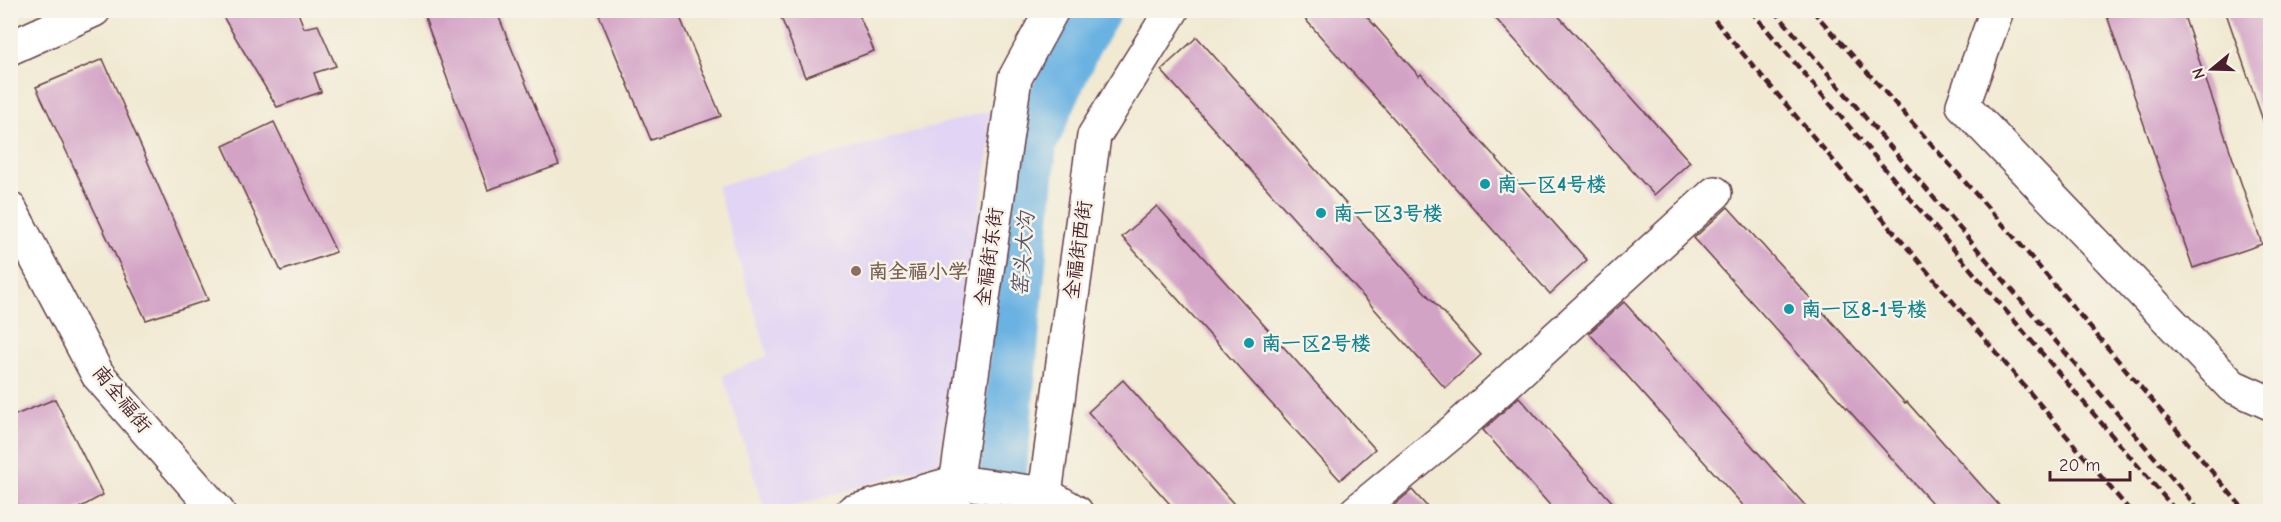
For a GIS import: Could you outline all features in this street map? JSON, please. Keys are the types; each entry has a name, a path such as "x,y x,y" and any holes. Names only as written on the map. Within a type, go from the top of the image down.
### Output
{"street":[{"path":"10,48 94,10"},
{"name":"全福街东街","path":"954,497 1015,78 1052,10"},
{"name":"全福街西街","path":"1045,503 1094,136 1172,10"},
{"path":"1997,10 1964,105 2232,386 2271,403"},
{"path":"1356,512 1455,430 1715,193"},
{"name":"南全福街","path":"10,209 98,375 218,512"},
{"path":"852,512 954,497 1045,503 1076,512"}],"shaded area":[{"name":"南全福小学","path":"996,109 939,463 778,511 765,511 723,375 768,356 717,186"}],"building":[{"path":"219,10 297,10 304,28 318,25 336,66 314,73 321,92 277,107"},
{"path":"422,10 496,10 559,165 488,190"},
{"path":"597,10 677,10 721,116 651,140"},
{"path":"778,10 857,10 874,51 805,77"},
{"name":"南一区4号楼","path":"1297,10 1361,10 1587,260 1550,294"},
{"path":"1488,10 1553,10 1690,162 1654,195"},
{"path":"2105,10 2182,10 2262,244 2193,268"},
{"path":"2225,10 2271,10 2271,132 2267,132"},
{"name":"南一区3号楼","path":"1197,37 1481,355 1445,388 1161,70"},
{"path":"103,59 208,300 146,320 36,87"},
{"path":"274,122 336,252 281,271 223,146"},
{"name":"南一区2号楼","path":"1157,206 1375,449 1340,480 1122,237"},
{"name":"南一区8-1号楼","path":"1728,207 2005,512 1940,512 1694,238"},
{"path":"1624,302 1811,512 1749,512 1589,333"},
{"path":"1123,380 1241,512 1177,512 1088,412"},
{"path":"1519,397 1621,512 1556,512 1483,430"},
{"path":"55,399 103,495 72,512 21,512 10,491 10,417"},
{"path":"1412,490 1432,512 1386,512"}],"waterway":[{"name":"窑头大沟","path":"999,512 1033,143 1077,44 1097,10"}],"railway":[{"path":"1706,10 2131,512"},
{"path":"1750,10 2177,512"},
{"path":"1774,10 2201,512"},
{"path":"1812,10 2014,237 2246,512"}],"place":[{"name":"南一区4号楼","path":"1485,184"},
{"name":"南一区3号楼","path":"1321,213"},
{"name":"南全福小学","path":"856,271"},
{"name":"南一区8-1号楼","path":"1789,309"},
{"name":"南一区2号楼","path":"1249,343"}]}
